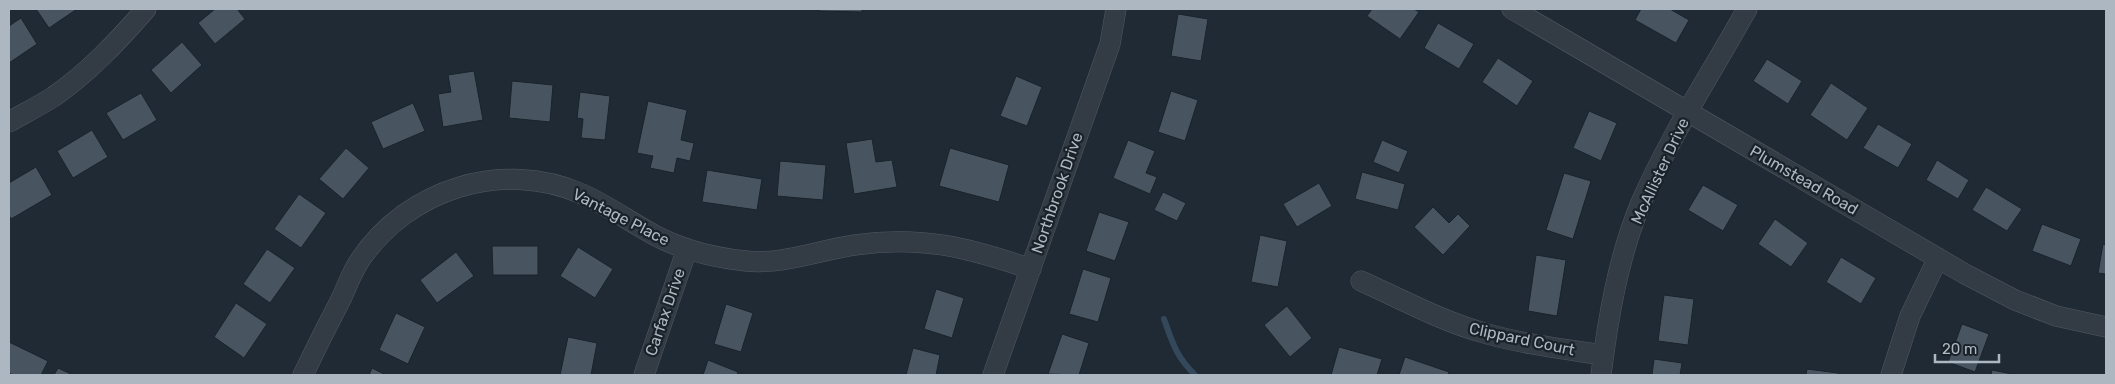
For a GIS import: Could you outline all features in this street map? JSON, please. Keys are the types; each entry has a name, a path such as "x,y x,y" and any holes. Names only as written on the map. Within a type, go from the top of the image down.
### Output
{"street":[{"path":"9,122 52,97 74,81 113,46 146,9"},
{"name":"Northbrook Drive","path":"993,375 1110,44 1116,9"},
{"name":"Plumstead Road","path":"1512,9 1965,274 2016,300 2056,316 2106,327"},
{"name":"McAllister Drive","path":"1601,375 1610,313 1622,258 1637,215 1666,149 1747,9"},
{"name":"Vantage Place","path":"303,375 359,262 378,237 407,211 427,199 457,187 489,180 521,179 544,182 579,193 613,209 660,238 714,257 748,262 770,261 854,245 917,242 980,251 1031,269"},
{"name":"Carfax Drive","path":"644,375 687,249"},
{"path":"1891,375 1910,316 1938,258"},
{"name":"Clippard Court","path":"1361,281 1461,326 1483,333 1604,355"}],"building":[{"path":"36,9 77,9 49,28"},
{"path":"215,9 237,9 245,19 215,44 198,23"},
{"path":"819,9 862,9 862,12 819,11"},
{"path":"1372,9 1414,9 1419,12 1400,39 1367,16"},
{"path":"1641,9 1670,9 1689,20 1676,43 1635,20"},
{"path":"1178,14 1208,19 1201,61 1171,56"},
{"path":"21,18 37,44 9,63 9,26"},
{"path":"1438,23 1474,44 1459,69 1424,48"},
{"path":"182,42 202,65 171,93 151,70"},
{"path":"1498,58 1533,81 1517,106 1482,82"},
{"path":"1767,59 1802,81 1788,104 1753,81"},
{"path":"474,71 483,120 443,127 438,94 451,92 448,75"},
{"path":"1016,76 1042,87 1027,126 1000,116"},
{"path":"512,81 553,85 550,122 509,118"},
{"path":"1831,83 1868,108 1847,140 1810,115"},
{"path":"1171,91 1198,100 1185,141 1158,132"},
{"path":"580,92 610,96 605,140 581,138 583,119 577,118"},
{"path":"141,93 157,120 123,140 106,113"},
{"path":"648,101 687,110 681,140 694,143 690,161 677,158 674,173 650,168 653,156 637,153"},
{"path":"413,103 425,131 383,149 371,122"},
{"path":"1589,111 1617,123 1601,161 1573,148"},
{"path":"1878,124 1912,144 1898,168 1863,148"},
{"path":"92,130 108,157 73,178 57,151"},
{"path":"872,139 876,162 892,160 897,187 854,194 846,143"},
{"path":"1128,140 1155,151 1146,173 1157,177 1150,194 1113,178"},
{"path":"1382,140 1408,151 1399,173 1373,162"},
{"path":"346,148 369,168 343,199 319,179"},
{"path":"950,148 1009,165 999,202 939,186"},
{"path":"1937,160 1969,180 1958,199 1926,180"},
{"path":"780,161 826,165 823,200 777,196"},
{"path":"36,167 52,195 11,219 9,215 9,183"},
{"path":"707,170 762,179 757,210 702,202"},
{"path":"1362,172 1405,184 1398,210 1355,199"},
{"path":"1564,173 1591,181 1573,239 1546,230"},
{"path":"1319,183 1332,206 1297,227 1283,204"},
{"path":"1703,185 1738,205 1723,231 1688,210"},
{"path":"1986,187 2022,209 2007,231 1972,210"},
{"path":"1163,192 1186,203 1177,221 1154,210"},
{"path":"299,194 326,213 301,248 274,229"},
{"path":"1433,207 1449,223 1458,214 1470,226 1443,255 1414,227"},
{"path":"1099,212 1129,222 1115,261 1086,251"},
{"path":"1775,219 1808,243 1791,267 1758,244"},
{"path":"2042,224 2081,239 2071,266 2032,251"},
{"path":"1260,235 1287,241 1278,287 1251,282"},
{"path":"2103,244 2106,245 2106,274 2098,273"},
{"path":"492,246 538,246 538,275 493,275"},
{"path":"578,247 613,269 595,298 560,276"},
{"path":"267,249 295,268 270,303 243,284"},
{"path":"456,252 474,276 437,303 420,280"},
{"path":"1536,255 1566,260 1557,316 1528,311"},
{"path":"1841,257 1876,278 1861,304 1826,282"},
{"path":"1083,269 1111,278 1098,322 1069,314"},
{"path":"936,289 964,298 952,338 924,329"},
{"path":"1664,295 1694,299 1688,345 1658,341"},
{"path":"236,303 267,324 244,358 214,337"},
{"path":"726,304 753,313 741,352 714,344"},
{"path":"1287,306 1312,338 1290,357 1264,325"},
{"path":"396,313 425,327 408,364 379,350"},
{"path":"1962,324 1989,334 1975,372 1948,362"},
{"path":"1062,334 1089,343 1079,375 1048,374"},
{"path":"568,337 597,343 591,375 560,375"},
{"path":"9,342 48,361 41,375 13,375 9,373"},
{"path":"1339,347 1382,359 1377,375 1331,375"},
{"path":"913,348 940,355 936,375 906,375"},
{"path":"1405,357 1449,372 1448,375 1399,375"},
{"path":"1654,359 1682,363 1680,375 1652,375"},
{"path":"708,360 738,372 737,375 703,375"},
{"path":"58,368 73,375 54,375"},
{"path":"372,368 386,375 369,375"},
{"path":"1807,369 1838,373 1838,375 1806,375"},
{"path":"1992,370 2017,375 1991,375"}],"waterway":[{"path":"1164,319 1179,356 1195,375"}]}
